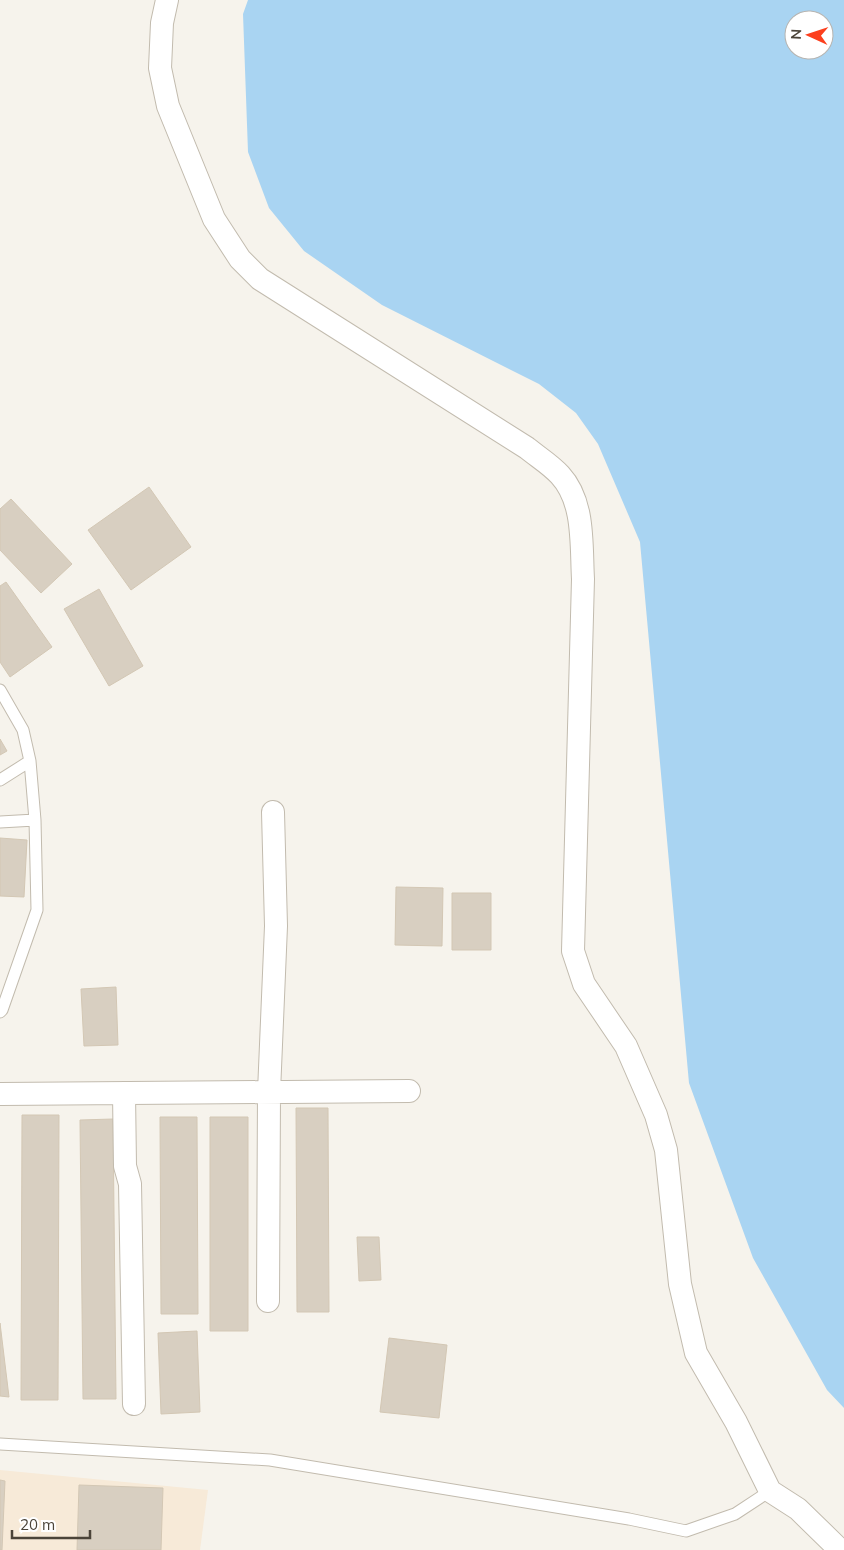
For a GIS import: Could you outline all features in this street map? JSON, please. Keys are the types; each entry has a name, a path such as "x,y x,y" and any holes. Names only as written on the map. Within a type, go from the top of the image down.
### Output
{"street":[{"path":"167,0 162,23 160,68 168,106 214,219 240,259 260,279 527,448 560,475 573,496 581,529 583,579 573,951 584,984 626,1046 656,1115 666,1150 680,1284 696,1353 736,1422 770,1491 798,1509 840,1550"},
{"path":"268,1301 269,1092 276,926 273,812"},
{"path":"0,1094 409,1091"},
{"path":"124,1093 125,1166 130,1184 134,1404"}],"lane":[{"path":"0,690 22,730 30,761 35,820 38,910 0,1012"},
{"path":"0,780 30,761"},
{"path":"0,822 35,820"},
{"path":"0,1444 270,1460 686,1531 735,1514 770,1491"}],"shaded area":[{"path":"0,1470 208,1490 200,1550 0,1550"}],"water":[{"path":"248,0 844,0 844,1408 827,1390 753,1258 689,1083 640,542 598,444 576,413 539,384 382,305 304,251 269,208 248,152 243,14"}],"building":[{"path":"149,487 191,547 131,590 88,530"},
{"path":"11,499 72,564 41,593 0,550 0,509"},
{"path":"6,582 52,647 10,677 0,662 0,586"},
{"path":"99,589 143,666 109,686 64,609"},
{"path":"0,739 7,751 0,755"},
{"path":"0,838 27,840 24,897 0,896"},
{"path":"396,887 443,888 442,946 395,945"},
{"path":"452,893 491,893 491,950 452,950"},
{"path":"116,987 118,1045 84,1046 81,989"},
{"path":"296,1108 328,1108 329,1312 297,1312"},
{"path":"22,1115 59,1115 58,1400 21,1400"},
{"path":"160,1117 197,1117 198,1314 161,1314"},
{"path":"210,1117 248,1117 248,1331 210,1331"},
{"path":"113,1119 116,1399 83,1399 80,1120"},
{"path":"357,1237 379,1237 381,1280 359,1281"},
{"path":"0,1323 9,1397 0,1396"},
{"path":"197,1331 200,1412 161,1414 158,1333"},
{"path":"389,1338 447,1345 439,1418 380,1412"},
{"path":"0,1480 5,1481 2,1550 0,1550"},
{"path":"79,1485 163,1488 161,1550 77,1550"}]}
